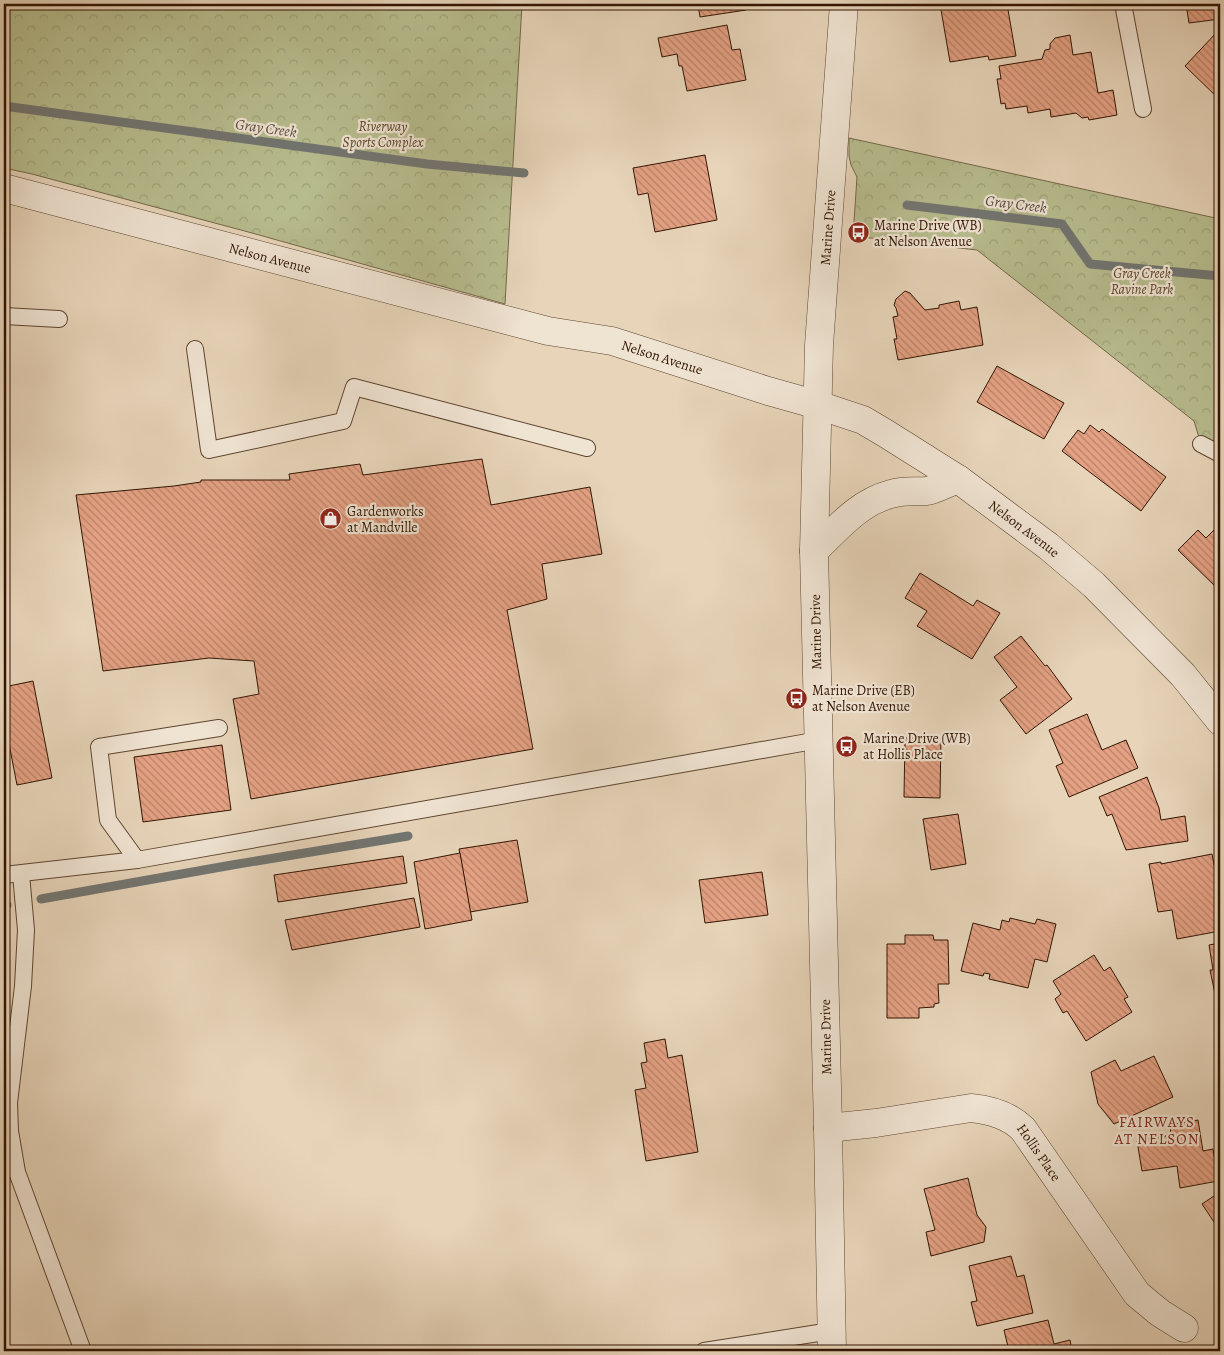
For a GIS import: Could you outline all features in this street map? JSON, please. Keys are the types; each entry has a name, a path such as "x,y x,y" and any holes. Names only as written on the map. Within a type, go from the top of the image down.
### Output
{"street":[{"name":"Marine Drive","path":"832,1341 814,551 819,344 844,4"},
{"name":"Nelson Avenue","path":"4,188 548,331 612,341 863,420 958,478 1048,546 1094,585 1183,675 1220,721"},
{"path":"814,551 852,514 869,503 889,494 907,490 927,491 958,478"},
{"name":"Hollis Place","path":"828,1128 876,1123 971,1108 985,1109 1008,1117 1023,1130 1137,1294 1160,1313 1184,1328"}],"lane":[{"path":"1123,4 1143,109"},
{"path":"4,316 59,319"},
{"path":"194,349 209,450 343,421 354,387 587,448"},
{"path":"1201,444 1220,454"},
{"path":"137,860 108,820 99,747 219,728"},
{"path":"4,875 137,860 818,740"},
{"path":"20,874 26,939 23,986 9,1102 10,1131 17,1172 83,1351"},
{"path":"704,1351 832,1341"}],"green space":[{"name":"Riverway Sports Complex","path":"4,4 522,4 505,304 252,233 4,168"},
{"name":"Gray Creek Ravine Park","path":"849,138 1220,219 1220,454 1201,444 1194,421 977,250 853,236 857,177 849,156"}],"building":[{"path":"698,4 745,4 746,10 700,17"},
{"path":"940,4 1007,4 1016,56 989,60 988,56 950,62"},
{"path":"1186,4 1220,4 1220,19 1189,23"},
{"path":"727,25 732,50 740,49 746,80 687,91 682,66 679,66 677,54 662,57 658,38"},
{"path":"1217,32 1220,36 1220,100 1185,66"},
{"path":"1070,35 1073,55 1091,52 1098,93 1113,90 1117,115 1089,120 1088,117 1082,118 1076,113 1051,117 1050,109 1028,113 1027,106 1006,109 1005,103 1001,104 997,79 1001,79 999,66 1042,59 1045,50 1050,49 1050,44 1055,38"},
{"path":"705,155 717,220 655,232 648,193 638,195 633,168"},
{"path":"905,291 910,293 925,310 939,308 939,305 959,301 961,310 977,307 983,345 898,360 894,339 897,339 893,317 898,316 894,305 896,299"},
{"path":"997,366 1064,403 1044,439 977,402"},
{"path":"1090,425 1099,432 1102,429 1166,477 1141,511 1062,451 1078,430 1084,434"},
{"path":"482,459 491,505 590,487 602,554 542,564 547,599 507,610 533,749 251,799 233,699 259,694 254,661 209,658 103,671 76,495 174,486 201,482 201,480 290,480 289,474 360,464 363,475"},
{"path":"1220,524 1220,591 1178,550 1198,530 1206,538"},
{"path":"920,573 973,606 977,600 1000,613 972,659 917,626 927,611 905,598"},
{"path":"1021,636 1045,666 1047,665 1072,699 1026,734 1000,700 1017,687 994,657"},
{"path":"33,681 52,778 17,785 4,718 4,687"},
{"path":"1087,714 1102,750 1126,740 1138,768 1069,797 1056,766 1063,763 1049,730"},
{"path":"905,738 941,738 940,798 904,797"},
{"path":"222,745 231,810 143,822 134,757"},
{"path":"1147,777 1159,808 1161,820 1185,816 1188,841 1126,850 1112,814 1107,816 1099,797"},
{"path":"958,814 966,864 931,870 923,819"},
{"path":"517,840 528,902 470,912 459,849"},
{"path":"460,853 472,920 425,929 414,862"},
{"path":"1212,854 1220,896 1220,931 1177,939 1172,910 1158,912 1149,864 1161,862 1161,864"},
{"path":"403,856 407,883 278,902 274,875"},
{"path":"762,872 768,915 705,923 699,880"},
{"path":"414,898 420,927 292,950 285,920"},
{"path":"1010,918 1035,924 1037,919 1056,924 1047,962 1035,959 1028,988 989,979 990,974 984,973 983,976 961,971 973,923 1000,930 1002,920 1009,922"},
{"path":"905,935 933,935 934,940 948,940 949,984 938,984 939,1003 934,1004 934,1007 919,1008 919,1018 887,1018 887,944 905,944"},
{"path":"1220,943 1220,993 1215,994 1210,970 1213,970 1209,945"},
{"path":"1094,955 1104,971 1110,967 1128,997 1124,999 1132,1012 1086,1041 1067,1011 1063,1013 1055,999 1061,994 1053,981"},
{"path":"665,1039 668,1058 682,1055 698,1152 646,1161 635,1090 646,1088 641,1063 647,1062 644,1043"},
{"path":"1154,1056 1173,1097 1114,1124 1098,1104 1091,1072 1115,1060 1121,1071"},
{"path":"1198,1120 1203,1151 1213,1149 1218,1181 1180,1188 1177,1166 1142,1171 1137,1141 1171,1135 1170,1125"},
{"path":"968,1178 977,1215 986,1227 984,1242 931,1256 926,1232 935,1230 924,1189"},
{"path":"1220,1192 1220,1231 1202,1204"},
{"path":"1011,1256 1017,1277 1024,1275 1033,1313 977,1326 971,1302 977,1301 969,1266"},
{"path":"1048,1320 1054,1344 1070,1340 1072,1351 1009,1351 1004,1330"}],"waterway":[{"name":"Gray Creek","path":"4,106 427,164 524,173"},
{"name":"Gray Creek","path":"907,205 1062,224 1090,264 1220,276"},
{"path":"41,899 408,836"}],"place":[{"name":"Marine Drive (WB) at Nelson Avenue","path":"858,233"},
{"name":"Gardenworks at Mandville","path":"331,519"},
{"name":"Marine Drive (EB) at Nelson Avenue","path":"796,698"},
{"name":"Marine Drive (WB) at Hollis Place","path":"847,746"}],"district":[{"name":"FAIRWAYS AT NELSON","path":"1157,1130"}]}
